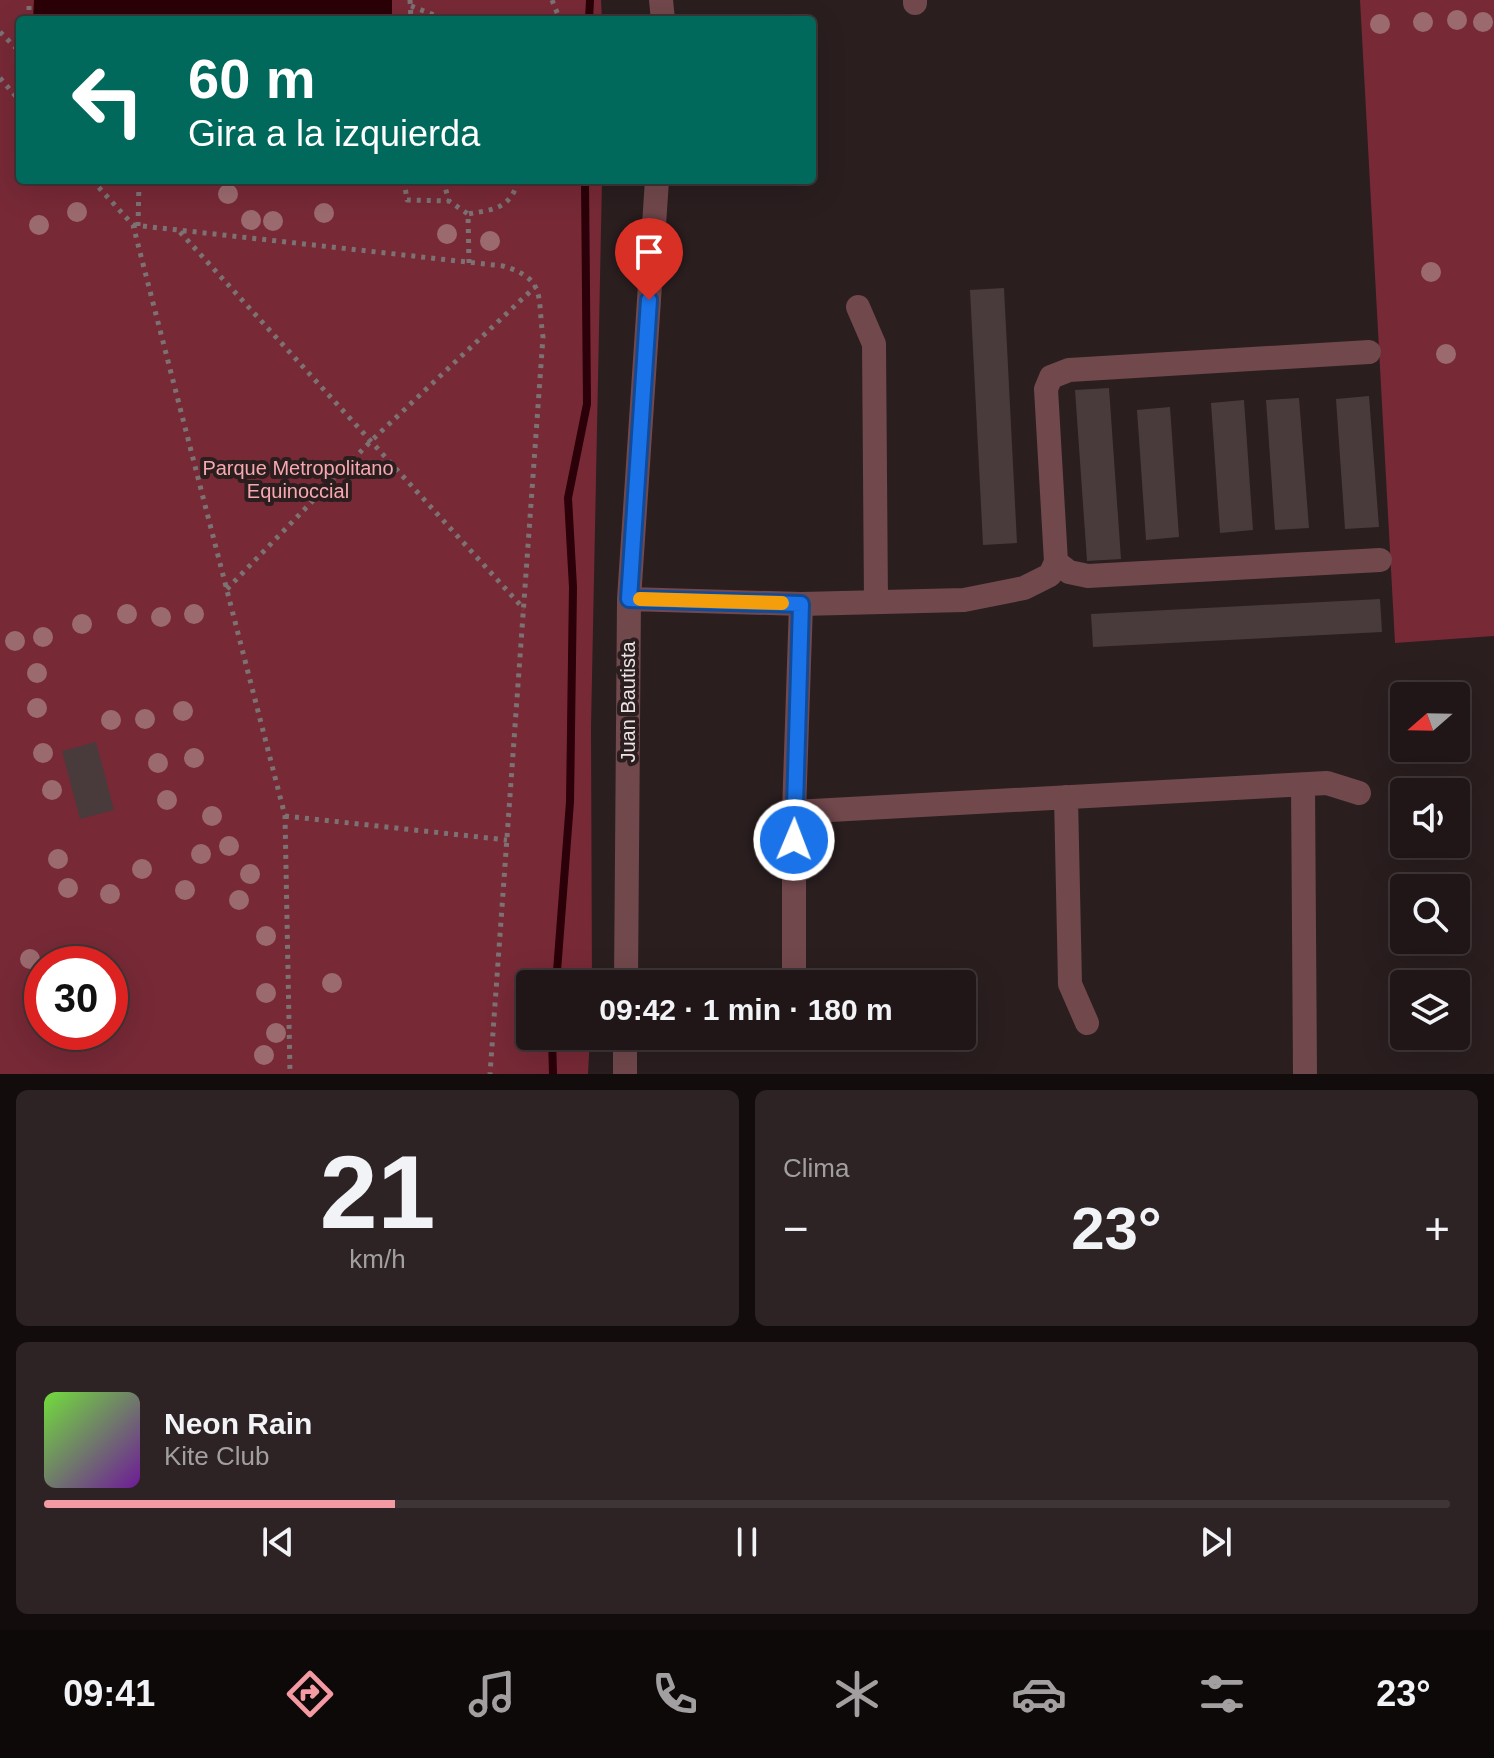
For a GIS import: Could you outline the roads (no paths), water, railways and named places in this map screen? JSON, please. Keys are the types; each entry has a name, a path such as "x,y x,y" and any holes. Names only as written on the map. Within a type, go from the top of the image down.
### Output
{"street":[{"name":"Juan Bautista","path":"626,970 629,599 657,184"},
{"path":"858,307 874,344 876,602"},
{"path":"629,599 801,604 964,600 1024,588 1050,575 1056,562 1046,389 1051,377 1069,370 1369,352"},
{"path":"1056,562 1069,572 1088,576 1380,560"},
{"path":"794,970 794,812 801,604"},
{"path":"794,812 1327,783 1359,793"},
{"path":"1303,785 1305,1074"},
{"path":"1066,797 1070,984 1087,1023"},
{"path":"625,1050 625,1074"}],"waterway":[{"path":"589,16 590,0"},
{"path":"557,970 570,802 573,587 568,498 587,404 585,184"},
{"path":"552,1050 553,1074"}],"park label":[{"name":"Parque Metropolitano Equinoccial","path":"298,480"}]}
